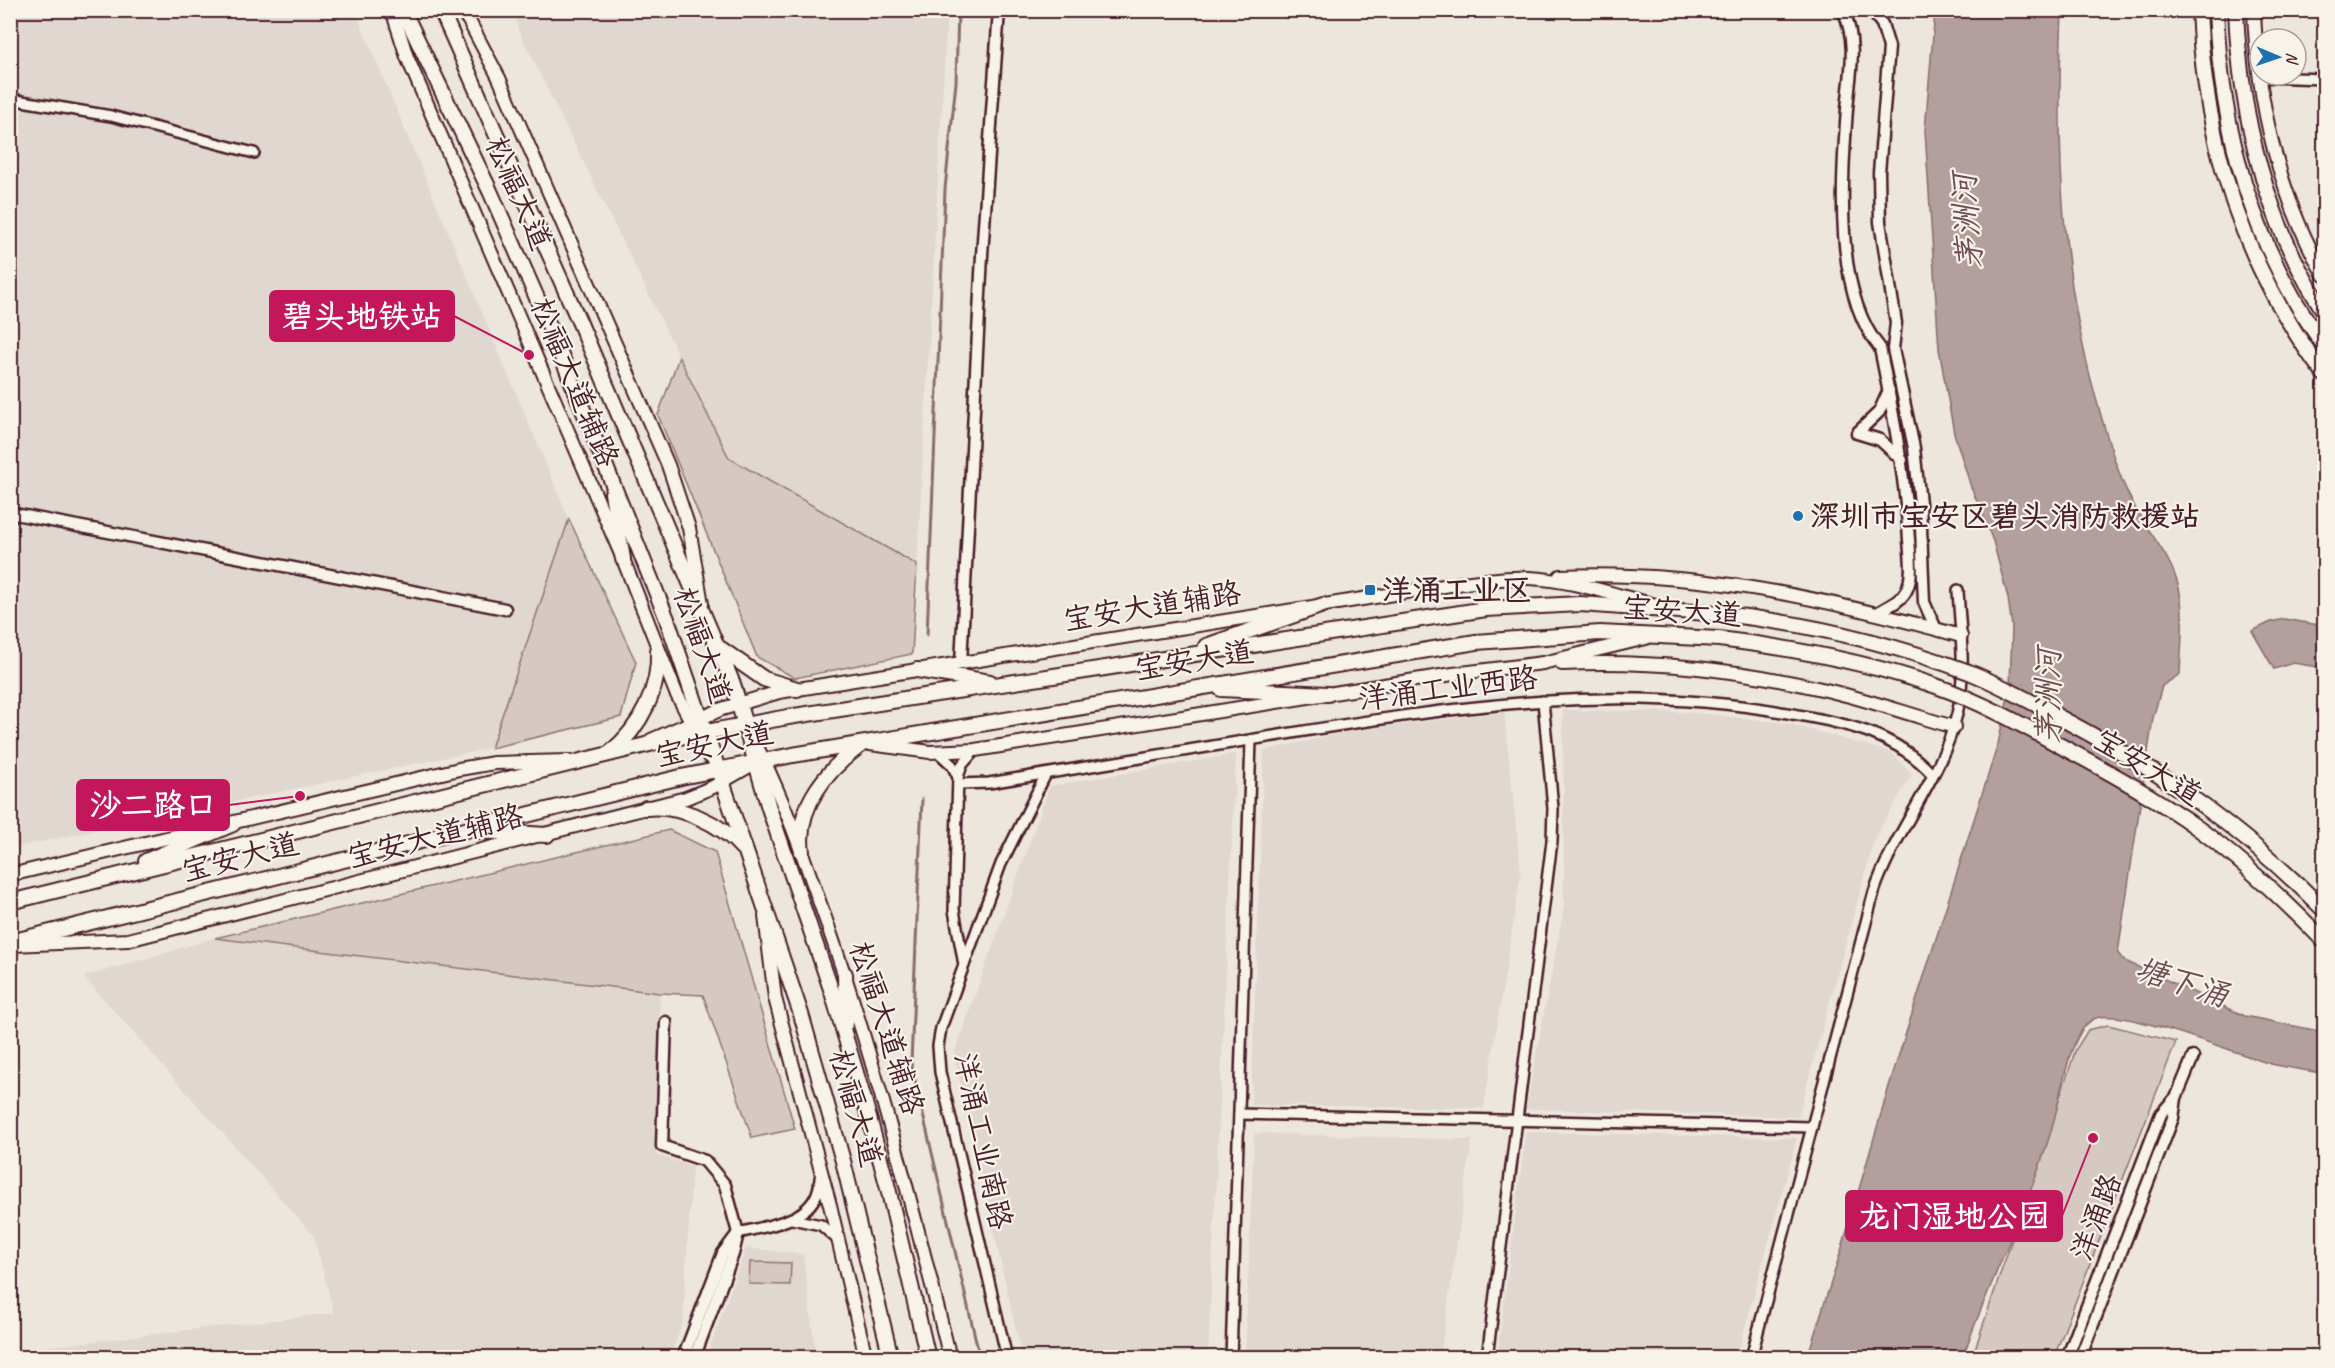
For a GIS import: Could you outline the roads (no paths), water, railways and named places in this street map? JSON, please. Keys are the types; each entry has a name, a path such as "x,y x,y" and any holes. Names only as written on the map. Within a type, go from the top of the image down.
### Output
{"main road":[{"name":"松福大道辅路","path":"392,10 407,57 623,559 658,651 698,726"},
{"name":"松福大道","path":"402,10 490,191 608,468 667,619 698,726 720,776 824,1091 891,1358"},
{"name":"松福大道","path":"441,10 579,321 718,646 740,703 760,761 769,808 848,1046 888,1188 928,1358"},
{"name":"松福大道辅路","path":"461,10 500,78 668,465 689,528 703,611"},
{"path":"2199,10 2203,75 2209,113 2227,188 2271,294 2291,329 2325,374"},
{"path":"2216,10 2226,110 2244,183 2286,286 2325,345"},
{"path":"2236,10 2245,106 2263,177 2293,252 2325,311"},
{"path":"2254,10 2255,27"},
{"path":"2261,87 2280,171 2305,236 2325,275"},
{"path":"608,468 623,559"},
{"path":"1528,578 1608,575 1683,578 1778,591 1877,613 1961,636"},
{"name":"宝安大道辅路","path":"698,726 740,703 797,689 1450,585 1528,578 1579,584 1687,610"},
{"name":"宝安大道","path":"10,902 633,748 698,726 746,724 1509,607 1580,604 1687,610 1794,624 1873,643 1954,667 2009,690 2121,750 2193,796 2261,850 2325,910"},
{"path":"1171,658 1323,605"},
{"name":"宝安大道","path":"10,944 461,830 720,776 760,761 1476,642 1574,634 1667,635 1786,648 1873,667 1937,686 1991,708 2126,782 2190,823 2240,861 2325,940"},
{"path":"1525,666 1667,635"},
{"path":"718,646 764,679 797,689"},
{"path":"609,754 632,730 650,699 657,674 658,651"},
{"path":"802,852 804,820 811,798 832,770 863,743 938,752 975,750 1453,674 1525,666 1620,664 1731,673 1827,690 1954,728"},
{"path":"917,670 1007,683"},
{"path":"1180,690 1215,689 1328,694"},
{"name":"宝安大道辅路","path":"10,875 232,825 459,769 494,763 578,761"},
{"name":"松福大道辅路","path":"760,761 785,804 845,975 901,1159 950,1358"},
{"name":"宝安大道辅路","path":"10,944 128,940 547,835 694,795 720,776"},
{"path":"646,808 666,808 695,816 721,830 745,851"},
{"path":"106,878 232,825"},
{"path":"461,830 547,835"},
{"path":"764,906 775,998 866,1358"},
{"path":"845,975 848,1046"}],"street":[{"path":"961,663 982,255 999,10"},
{"path":"1843,10 1850,26 1853,45 1843,158 1842,208 1848,268 1859,310 1870,336 1880,348 1889,390 1902,460 1910,570 1907,590 1898,600 1877,613"},
{"path":"1871,10 1882,24 1889,47 1880,173 1881,222 1896,323 1893,349 1914,448 1920,503 1924,602 1936,629"},
{"path":"2308,78 2325,78"},
{"path":"10,99 111,116 254,153"},
{"path":"1889,390 1879,412 1857,433 1880,440 1902,460"},
{"path":"10,513 506,609"},
{"path":"1751,1358 1883,864 1954,728 1961,688 1958,590"},
{"name":"洋涌工业西路","path":"958,781 989,783 1420,712 1542,700 1680,699 1802,716 1857,728 1888,739 1908,750 1932,774"},
{"path":"1487,1358 1553,831 1542,700"},
{"path":"1231,1358 1251,740"},
{"path":"964,965 954,910 958,781 962,765 975,750"},
{"path":"938,752 952,765 958,781"},
{"name":"洋涌工业南路","path":"1007,1358 939,1064 941,1028 1001,864 1046,774"},
{"path":"666,1022 662,1146 705,1161 725,1185 738,1233 733,1254 694,1358"},
{"name":"洋涌路","path":"2080,1358 2173,1118 2176,1098 2193,1057"},
{"name":"洋涌路","path":"2067,1358 2161,1114 2176,1098"},
{"path":"1239,1114 1812,1127"},
{"path":"683,1358 723,1252 738,1233 792,1219 816,1199 820,1170"},
{"path":"792,1219 821,1225 838,1240"}],"water":[{"name":"茅洲河","path":"1935,11 2062,11 2061,167 2069,267 2077,317 2088,368 2112,454 2130,499 2166,556 2179,588 2182,620 2180,674 2162,686 2153,718 2118,953 2123,960 2245,1016 2324,1032 2324,1074 2271,1064 2155,1026 2110,1017 2096,1018 2079,1034 2073,1048 2045,1151 1963,1357 1807,1358 1890,1083 1998,744 2010,687 2012,627 2008,598 1993,541 1971,487 1954,433 1939,349 1925,130"},
{"path":"2284,619 2324,626 2324,668 2293,663 2274,669 2252,631"}],"waterway":[{"path":"927,635 945,189 956,82 958,10"},
{"path":"922,799 911,1063 980,1358"}],"place":[{"name":"碧头地铁站","path":"529,355"},
{"name":"深圳市宝安区碧头消防救援站","path":"1798,516"},
{"name":"洋涌工业区","path":"1370,590"},
{"name":"沙二路口","path":"300,796"},
{"name":"龙门湿地公园","path":"2093,1138"}],"water label":[{"name":"塘下涌","path":"2182,982"}]}
